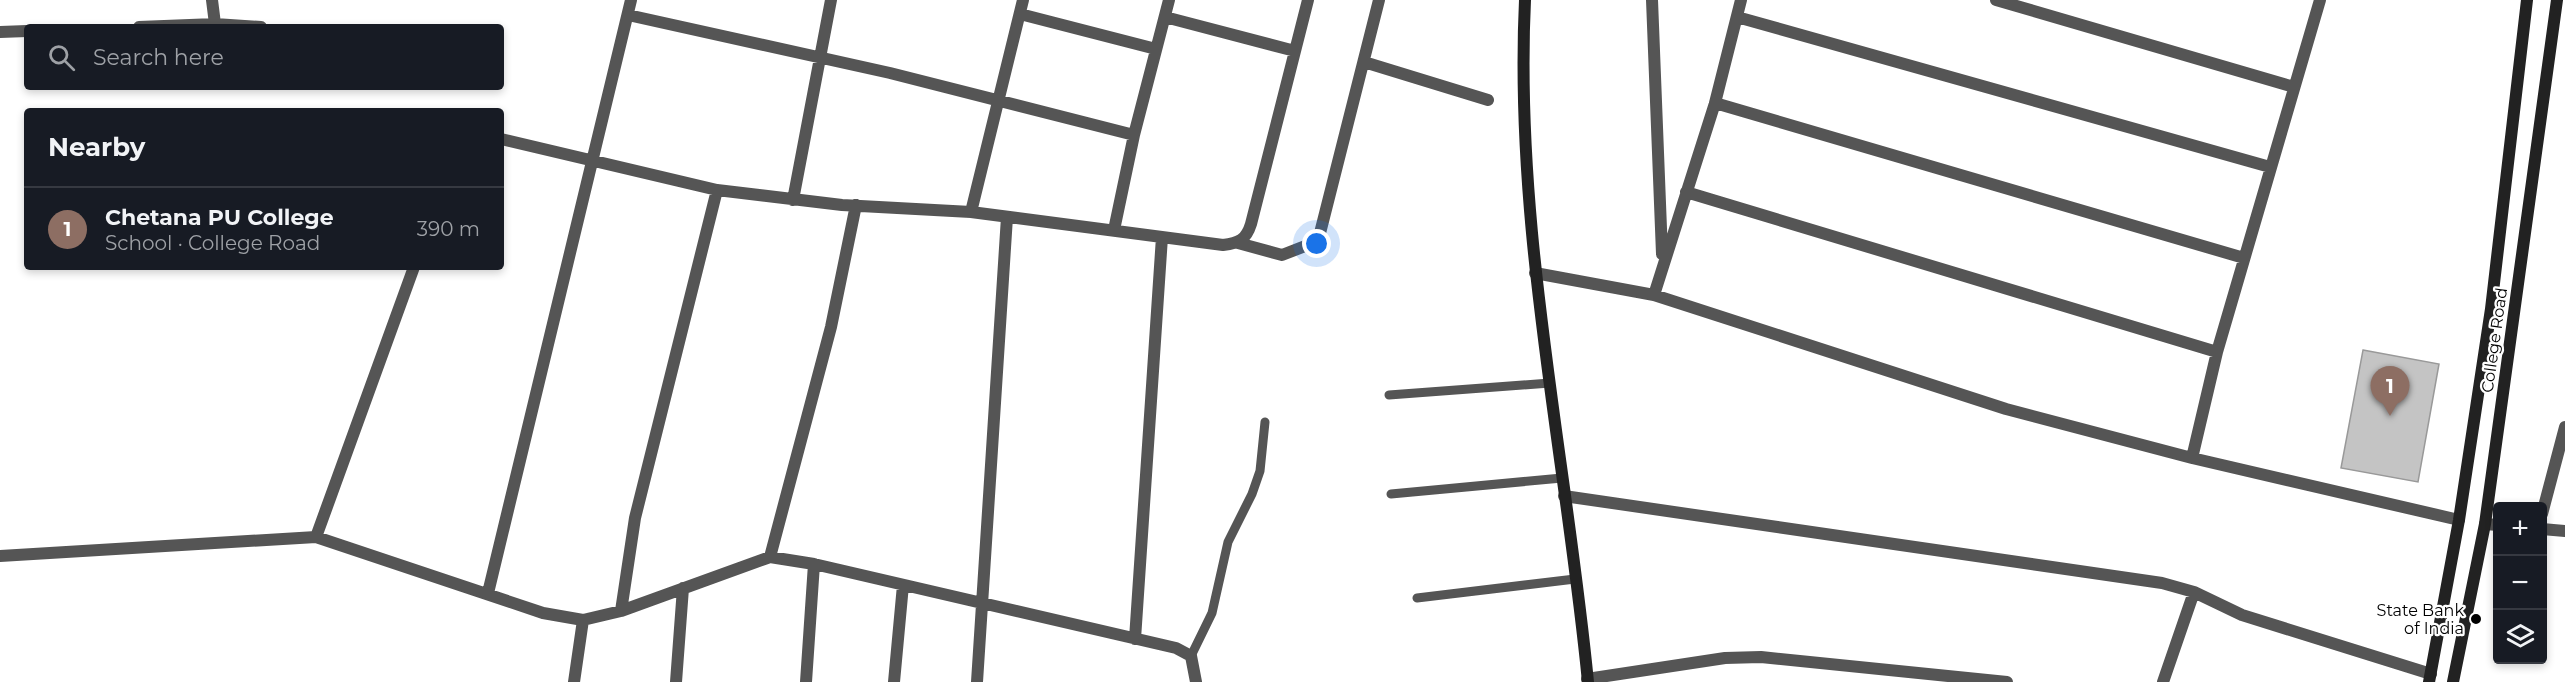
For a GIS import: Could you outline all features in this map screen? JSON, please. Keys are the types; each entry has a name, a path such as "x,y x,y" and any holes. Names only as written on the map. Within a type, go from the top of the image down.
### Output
{"main road":[{"path":"1525,0 1525,160 1535,273 1588,680"},
{"name":"College Road","path":"2430,678 2459,520 2492,309 2527,0"},
{"name":"College Road","path":"2453,682 2491,524 2557,0"}],"street":[{"path":"212,0 215,24"},
{"path":"488,593 631,0"},
{"path":"793,200 818,58 831,0"},
{"path":"971,212 1023,0"},
{"path":"1114,230 1134,135 1169,0"},
{"path":"1238,243 1248,234 1251,224 1308,0"},
{"path":"504,140 717,190 793,200 971,212 1223,245 1238,243 1282,255 1318,241 1380,0"},
{"path":"1652,0 1663,264"},
{"path":"1654,295 1715,103 1741,0"},
{"path":"1996,0 2294,87"},
{"path":"2192,458 2217,352 2320,0"},
{"path":"1020,14 1156,49"},
{"path":"628,15 998,100 1134,135"},
{"path":"1164,17 1295,51"},
{"path":"1737,17 2270,167"},
{"path":"0,32 24,31"},
{"path":"1364,62 1488,100"},
{"path":"1715,103 2244,258"},
{"path":"621,610 635,518 717,190"},
{"path":"1686,192 2217,352"},
{"path":"770,557 831,327 856,205"},
{"path":"976,682 1007,217"},
{"path":"1135,639 1162,237"},
{"path":"316,537 413,270"},
{"path":"1535,273 1654,295 2006,409 2192,458 2459,520"},
{"path":"2545,502 2565,428"},
{"path":"1564,496 2162,583 2194,592 2242,615 2430,678"},
{"path":"2547,529 2565,531"},
{"path":"0,556 316,537 543,613 583,620 621,610 770,557 814,564 1176,648 1191,656 1196,682"},
{"path":"806,682 814,564"},
{"path":"894,682 903,585"},
{"path":"676,682 683,588"},
{"path":"2163,682 2194,592"},
{"path":"574,682 583,620"},
{"path":"1588,680 1725,658 1761,657 2007,682"}],"lane":[{"path":"1389,395 1550,383"},
{"path":"1191,656 1212,613 1228,542 1252,494 1260,471 1265,422"},
{"path":"1391,494 1562,478"},
{"path":"1417,598 1575,579"}],"building":[{"path":"2363,350 2439,364 2418,482 2341,468"}],"place":[{"name":"Chetana PU College","path":"2390,416"},
{"name":"State Bank of India","path":"2476,619"}]}
